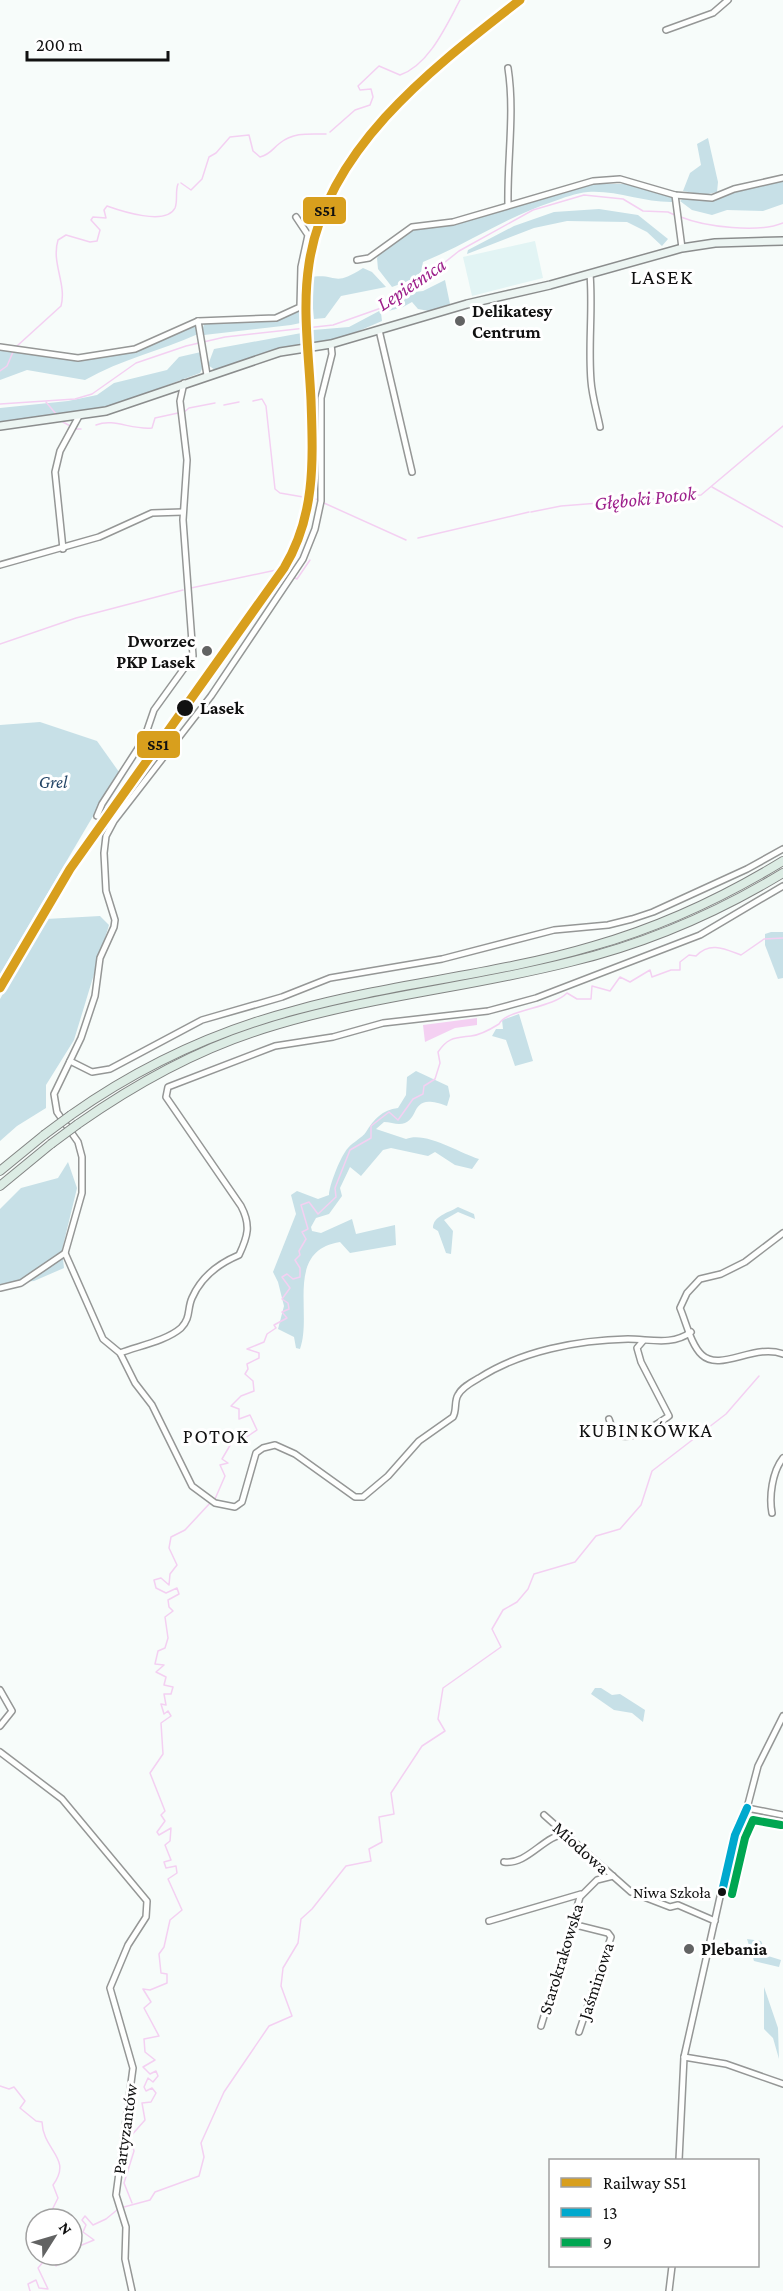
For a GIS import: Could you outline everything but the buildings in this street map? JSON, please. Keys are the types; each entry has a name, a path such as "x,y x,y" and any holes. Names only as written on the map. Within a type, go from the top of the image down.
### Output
{"main road":[{"path":"0,1171 71,1115 143,1069 261,1020 337,1000 491,971 594,946 691,910 783,861"},
{"path":"0,1186 78,1124 156,1074 255,1032 373,1001 532,971 615,950 695,919 783,873"}],"street":[{"path":"666,30 713,13 728,0"},
{"path":"508,68 512,93 507,161 508,205"},
{"path":"357,260 369,258 412,227 453,222 604,179 631,181 675,195 712,198 734,189 783,178"},
{"path":"675,195 682,248"},
{"path":"0,347 78,358 135,349 198,321 276,318 300,307 301,267 308,235 296,217"},
{"path":"0,426 79,416 116,408 207,375 280,352 331,344 467,304 590,274 682,248 715,243 783,242"},
{"path":"590,274 593,319 590,343 591,383 600,427"},
{"path":"198,321 207,375"},
{"path":"379,330 412,472"},
{"path":"331,344 332,354 321,398 321,501 310,543 297,571 212,696 107,831 104,874 115,924 100,958 95,996 81,1038 57,1084 54,1098 57,1112 80,1147 83,1186 65,1253 103,1339 120,1353 135,1383 164,1426 192,1486 213,1501 235,1507 242,1502 256,1453 263,1448 275,1445 295,1454 355,1497 363,1497 388,1476 419,1441 453,1417 457,1395 464,1387 495,1367 515,1358 602,1340 676,1339 691,1332"},
{"path":"98,816 102,804 144,739 154,710 193,657 183,512 187,460 180,401 184,383"},
{"path":"63,549 56,472 60,451 79,416"},
{"path":"0,565 99,537 152,513 183,512"},
{"path":"70,1061 92,1072 110,1069 202,1020 282,997 330,978 442,959 554,930 608,925 632,919 653,912 747,869 783,849"},
{"path":"120,1353 179,1330 188,1319 192,1297 220,1263 239,1255 247,1239 249,1222 241,1206 166,1097 167,1088 275,1046 333,1037 383,1023 488,1011 536,998 700,935 783,886"},
{"path":"783,1233 745,1262 722,1274 700,1279 694,1284 680,1308 702,1355 717,1362 759,1350 773,1350 783,1354"},
{"path":"0,1288 21,1283 65,1253"},
{"path":"609,1419 614,1433 624,1437 635,1435 669,1416 641,1362 638,1348 643,1341"},
{"path":"772,1514 770,1503 775,1472 783,1458"},
{"path":"0,1690 12,1711 0,1726"},
{"path":"679,2159 684,2057 735,1835 747,1808 758,1766 783,1716"},
{"name":"Partyzantów","path":"0,1752 62,1799 147,1901 146,1917 128,1945 110,1988 133,2068 116,2195 126,2227 125,2259 132,2291"},
{"path":"747,1808 783,1815"},
{"name":"Miodowa","path":"544,1815 613,1876 643,1899 670,1907 678,1905 715,1921"},
{"path":"504,1862 526,1856 556,1836 566,1834"},
{"name":"Starokrakowska","path":"541,2025 583,1894 597,1880 613,1876"},
{"name":"Starokrakowska","path":"489,1921 583,1894"},
{"name":"Jaśminowa","path":"572,1924 608,1933 611,1937 579,2032"},
{"path":"684,2057 726,2064 783,2084"},
{"path":"669,2291 672,2267"}],"green space":[{"path":"708,138 718,182 717,192 704,195 683,191 690,173 701,165 697,144"},
{"path":"783,181 783,204 763,211 727,210 712,215 692,210 680,201 684,198 711,199 735,191"},
{"path":"591,184 631,184 673,196 674,202 652,201 610,193 579,193 519,215 423,262 421,272 411,280 392,287 378,269 377,258 382,250 413,229 454,224"},
{"path":"599,209 638,215 668,239 662,246 647,232 627,222 567,221 534,228 467,254 468,250 514,226 554,212"},
{"path":"363,268 372,272 386,287 341,296 325,318 314,319 310,277 340,279"},
{"path":"445,280 450,304 429,311 418,309 412,302 381,313 382,321 340,339 313,345 313,330 349,327 415,292 423,291"},
{"path":"299,311 305,312 305,322 204,335 202,330 205,322 277,319"},
{"path":"191,326 196,326 198,334 113,366 85,380 27,370 0,380 0,350 83,359 133,351"},
{"path":"307,332 308,345 292,346 215,370 208,365 214,349"},
{"path":"201,352 203,367 200,373 100,410 0,423 0,408 68,401 97,395 114,383 167,370 179,357"},
{"name":"Grel","path":"40,722 97,741 119,772 0,974 0,725"},
{"path":"100,916 109,925 74,1040 46,1085 46,1108 17,1126 0,1141 0,999 46,919"},
{"path":"783,932 783,978 778,979 765,945 765,934"},
{"path":"519,1014 533,1061 515,1066 506,1040 492,1036 496,1029 503,1029 502,1020"},
{"path":"416,1071 448,1086 450,1096 447,1106 426,1102 420,1104 411,1119 406,1122 399,1124 384,1122 376,1129 406,1139 414,1137 433,1140 479,1159 472,1169 455,1165 435,1152 428,1156 391,1148 383,1150 361,1176 350,1167 340,1188 342,1196 329,1214 316,1218 311,1227 312,1231 321,1233 352,1219 356,1234 395,1225 396,1245 350,1253 340,1242 323,1248 312,1257 306,1270 304,1285 303,1334 300,1349 296,1348 294,1337 278,1329 284,1306 273,1272 296,1214 291,1195 297,1191 318,1199 329,1195 336,1171 345,1152 379,1116 398,1108 406,1095 407,1077"},
{"path":"68,1162 77,1188 62,1250 64,1268 34,1281 0,1284 0,1209 21,1188 58,1178"},
{"path":"458,1207 474,1214 475,1219 458,1212 444,1220 453,1231 451,1254 446,1253 438,1231 433,1228 434,1224 438,1218"},
{"path":"595,1688 601,1688 612,1695 620,1694 645,1710 643,1722 632,1713 614,1710 591,1694"},
{"path":"747,1939 761,1941 768,1956 781,1960 779,1967 754,1961"},
{"path":"764,1987 778,2028 779,2059 773,2038 764,2029"}],"shaded area":[{"path":"535,241 543,278 472,296 463,257"},
{"path":"477,1018 477,1025 455,1028 425,1042 423,1025"}],"waterway":[{"path":"330,132 355,110 370,105 373,97 371,89 360,90 358,86 379,66 400,75 420,63 443,33 460,0"},
{"path":"181,183 191,190 202,179 209,157 216,153 230,137 249,135 253,151 260,157 269,153 285,139 302,134 326,134"},
{"path":"17,346 61,306 62,290 56,257 58,240 66,235 90,242 97,241 100,230 91,220 93,217 106,218 104,210 107,206 143,216 163,216 170,213 176,205 178,184"},
{"name":"Lepietnica","path":"0,404 75,399 92,394 136,363 186,346 225,337 333,325 384,307 405,294 459,251 533,210 584,195 623,199 643,211 668,212 677,216"},
{"name":"Lepietnica","path":"681,217 704,224 732,228 760,228 783,223"},
{"path":"0,371 7,366 13,352"},
{"name":"Głęboki Potok","path":"253,401 262,399 266,406 275,489 280,493 309,498"},
{"name":"Głęboki Potok","path":"46,402 56,414"},
{"name":"Głęboki Potok","path":"224,405 239,402"},
{"name":"Głęboki Potok","path":"183,413 189,408 215,403"},
{"name":"Głęboki Potok","path":"96,425 116,423 152,428 155,418 178,413"},
{"name":"Głęboki Potok","path":"63,422 72,427"},
{"name":"Głęboki Potok","path":"531,512 561,506 701,495 783,426"},
{"name":"Głęboki Potok","path":"76,429 81,429"},
{"name":"Głęboki Potok","path":"712,487 783,527"},
{"name":"Głęboki Potok","path":"313,498 318,500"},
{"name":"Głęboki Potok","path":"324,503 406,540"},
{"name":"Głęboki Potok","path":"418,538 529,512"},
{"path":"295,578 297,579 310,560"},
{"path":"191,588 281,569"},
{"path":"284,571 289,575"},
{"path":"0,644 76,618 183,590"},
{"path":"215,1499 225,1476 220,1465 228,1463 222,1459 232,1442 239,1442 257,1430 250,1415 239,1419 239,1409 231,1406 241,1396 254,1391 253,1381 245,1374 248,1369 247,1364 259,1358 259,1353 247,1349 264,1342 267,1334 276,1328 274,1325 287,1318 282,1312 289,1309 288,1303 282,1299 290,1288 282,1277 287,1274 293,1279 300,1277 300,1268 295,1260 300,1255 299,1251 306,1239 302,1232 308,1229 301,1205 309,1202 318,1214 336,1197 335,1188 350,1150 371,1138 371,1126 389,1112 398,1120 413,1099 423,1094 424,1086 435,1079 440,1063 438,1052 445,1043 456,1038 482,1033 510,1015 551,1002 567,993 577,999 591,999 592,986 610,991 620,977 630,982 650,970 652,977 671,970 680,970 680,962 689,955 696,956 707,949 718,948 741,955 764,939 783,938"},
{"path":"124,2207 150,2200 155,2192 199,2176 204,2157 201,2143 224,2092 269,2026 292,2016 281,1986 283,1968 298,1943 301,1919 312,1909 346,1866 371,1861 369,1849 382,1842 379,1817 394,1814 391,1793 422,1746 445,1731 438,1719 443,1688 501,1647 492,1629 503,1610 517,1602 528,1589 534,1574 575,1562 596,1536 620,1529 641,1505 652,1471 726,1414 759,1376"},
{"path":"132,2203 124,2183 134,2151 130,2137 145,2120 142,2103 151,2102 156,2093 152,2088 146,2091 144,2087 148,2078 153,2082 158,2076 156,2071 150,2074 143,2067 155,2060 145,2052 144,2039 159,2036 144,2008 151,2002 143,1989 150,1990 167,1983 167,1974 161,1973 159,1954 164,1947 170,1920 182,1910 168,1879 177,1873 176,1866 166,1868 164,1862 171,1860 165,1845 170,1841 171,1828 159,1835 157,1832 165,1821 161,1815 165,1811 150,1773 163,1754 161,1723 171,1716 168,1711 164,1714 161,1704 166,1705 164,1694 171,1694 173,1687 164,1685 166,1677 156,1672 164,1665 155,1664 158,1651 165,1648 168,1638 165,1617 173,1611 169,1607 168,1600 179,1594 177,1588 166,1593 156,1588 154,1580 161,1578 169,1585 170,1574 177,1565 169,1548 171,1537 185,1530 211,1502"},
{"path":"0,2086 9,2089 14,2087 25,2101 20,2108 36,2121 42,2122 47,2140 59,2161 60,2168 53,2185 58,2198 54,2207"},
{"path":"84,2217 93,2225 106,2219 117,2210"},
{"path":"84,2222 86,2225 84,2230"},
{"path":"84,2233 94,2240 84,2244"},
{"path":"30,2291 28,2284 36,2280 39,2288 48,2289 39,2267"}],"rail line":[{"name":"S51","path":"0,988 70,869 284,568 294,548 307,507 312,466 306,315 309,264 319,222 337,183 361,147 420,82 520,0"}],"transit line":[{"name":"13","path":"722,1892 735,1835 747,1808"},
{"name":"9","path":"732,1894 745,1838 753,1820 781,1825"}],"place":[{"name":"Delikatesy Centrum","path":"460,321"},
{"name":"Dworzec PKP Lasek","path":"207,651"},
{"name":"Lasek","path":"185,708"},
{"name":"Niwa Szkoła","path":"722,1892"},
{"name":"Plebania","path":"689,1949"}],"district":[{"name":"LASEK","path":"662,277"},
{"name":"KUBINKÓWKA","path":"646,1430"},
{"name":"POTOK","path":"216,1436"}]}
